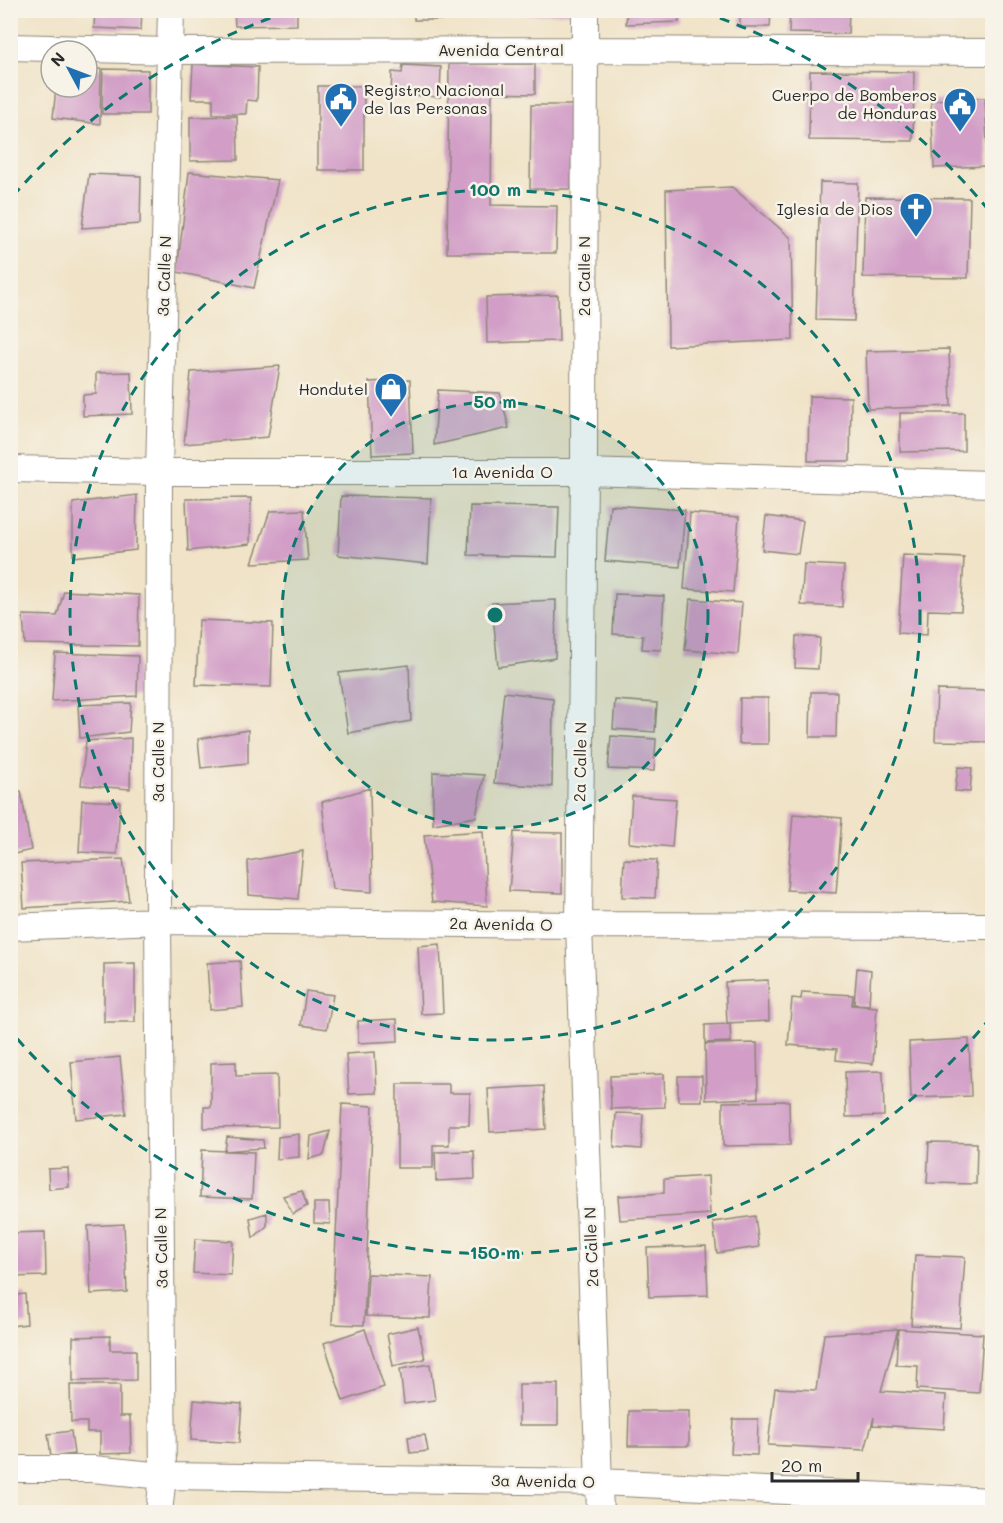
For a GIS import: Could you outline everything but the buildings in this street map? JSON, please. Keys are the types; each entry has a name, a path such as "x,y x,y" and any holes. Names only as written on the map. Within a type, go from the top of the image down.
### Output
{"street":[{"name":"3a Calle N","path":"159,1512 163,1476 158,921 159,472 171,10"},
{"name":"2a Calle N","path":"585,10 584,472 579,925 600,1512"},
{"name":"Avenida Central","path":"10,47 170,51 993,52"},
{"name":"1a Avenida O","path":"10,469 159,472 584,472 993,484"},
{"name":"2a Avenida O","path":"10,927 158,921 993,926"},
{"name":"3a Avenida O","path":"10,1469 93,1469 163,1476 600,1482 993,1501"}],"place":[{"name":"Registro Nacional de las Personas","path":"341,128"},
{"name":"Cuerpo de Bomberos de Honduras","path":"960,133"},
{"name":"Iglesia de Dios","path":"916,238"},
{"name":"Hondutel","path":"391,418"}]}
